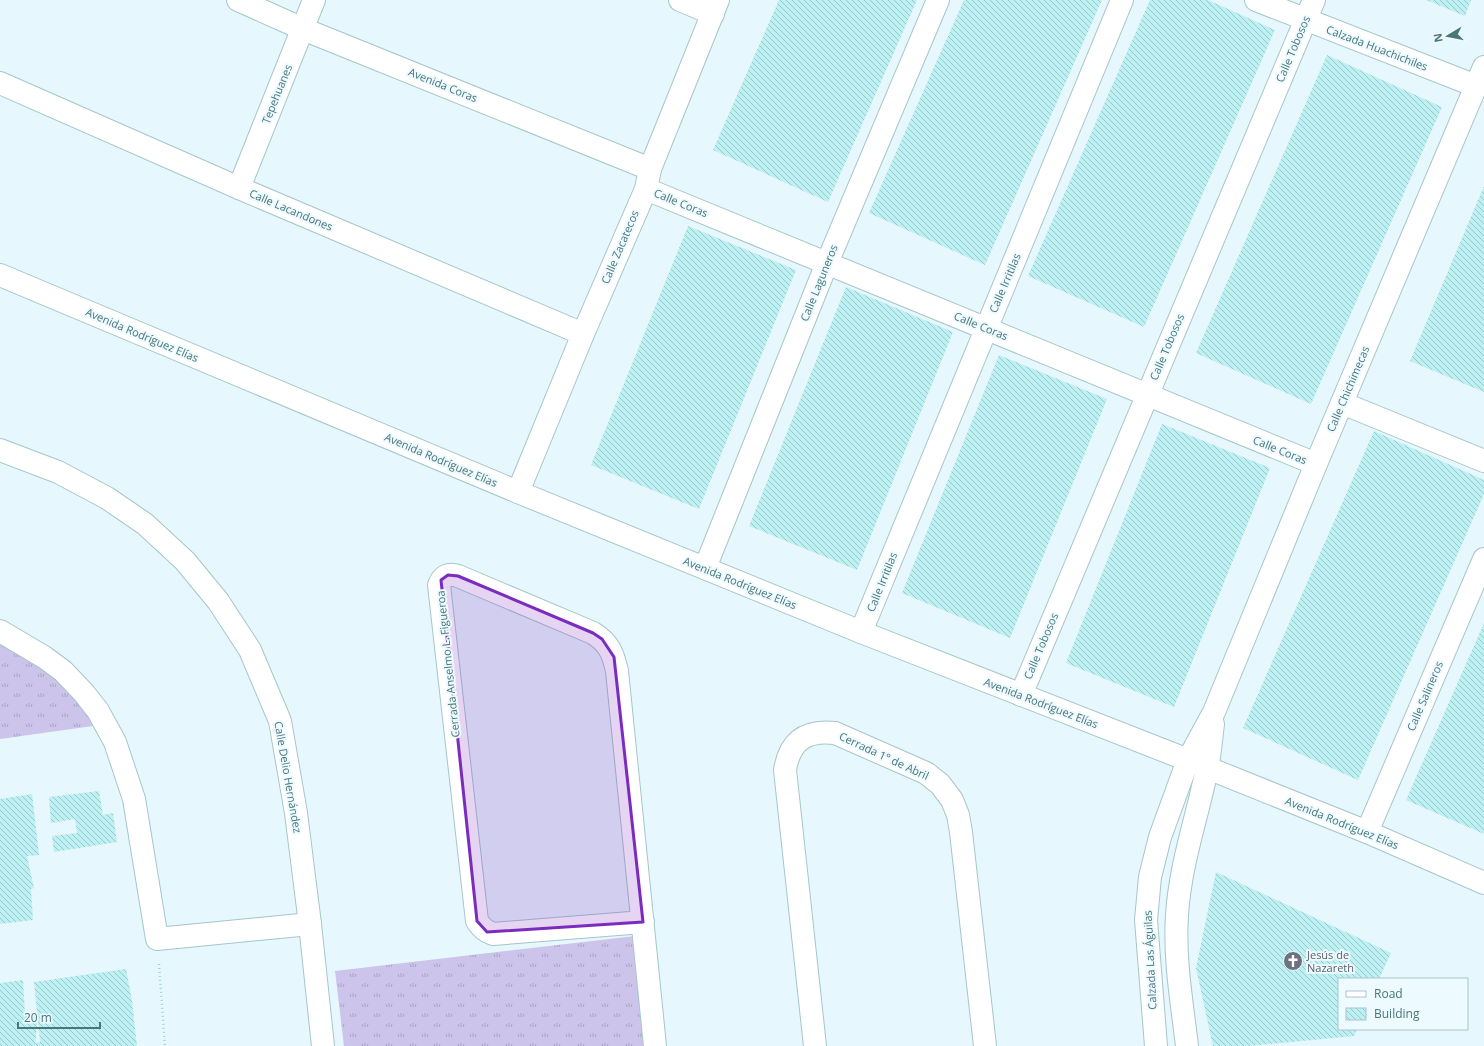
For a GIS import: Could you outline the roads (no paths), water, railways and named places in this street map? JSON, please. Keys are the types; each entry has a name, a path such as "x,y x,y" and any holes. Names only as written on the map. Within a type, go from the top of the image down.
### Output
{"street":[{"name":"Avenida Coras","path":"238,0 648,178"},
{"name":"Tepehuanes","path":"239,188 314,0"},
{"path":"680,0 715,7"},
{"name":"Calle Laguneros","path":"705,568 827,263 938,0"},
{"name":"Calle Irritilas","path":"861,632 1122,0"},
{"name":"Calzada Huachichiles","path":"1256,0 1310,10 1480,77"},
{"name":"Calle Zacatecos","path":"518,492 648,178 715,7"},
{"name":"Calle Tobosos","path":"1021,695 1310,10"},
{"name":"Calle Chichimecas","path":"1198,764 1214,712 1316,464 1480,77"},
{"name":"Calle Lacandones","path":"0,83 239,188 583,334"},
{"name":"Calle Coras","path":"648,178 827,263 1316,464"},
{"name":"Avenida Rodríguez Elías","path":"0,275 518,492 861,632 1367,832 1484,883"},
{"path":"1342,403 1484,461"},
{"name":"Calle Delio Hernández","path":"0,450 58,472 107,498 146,524 185,561 218,601 250,650 280,721 296,813 323,1046"},
{"name":"Calle Salineros","path":"1367,832 1484,559"},
{"name":"Cerrada Anselmo L. Figueroa","path":"643,922 493,934 482,928 477,921 439,585 444,577 453,574 593,633 602,639 614,657 617,671 643,922 655,1046"},
{"path":"0,631 44,657 63,671 84,693 98,711 115,742 134,799 157,940 310,924"},
{"name":"Cerrada 1° de Abril","path":"815,1046 785,770 787,758 792,748 804,737 820,732 835,733 926,773 940,784 952,800 958,815 961,832 985,1046"},
{"path":"1187,1046 1176,945 1177,915 1180,888 1189,840 1198,764"},
{"name":"Calzada Las Águilas","path":"1156,1046 1146,920 1150,876 1160,837 1198,764"}],"place":[{"name":"Jesús de Nazareth","path":"1293,961"}]}
